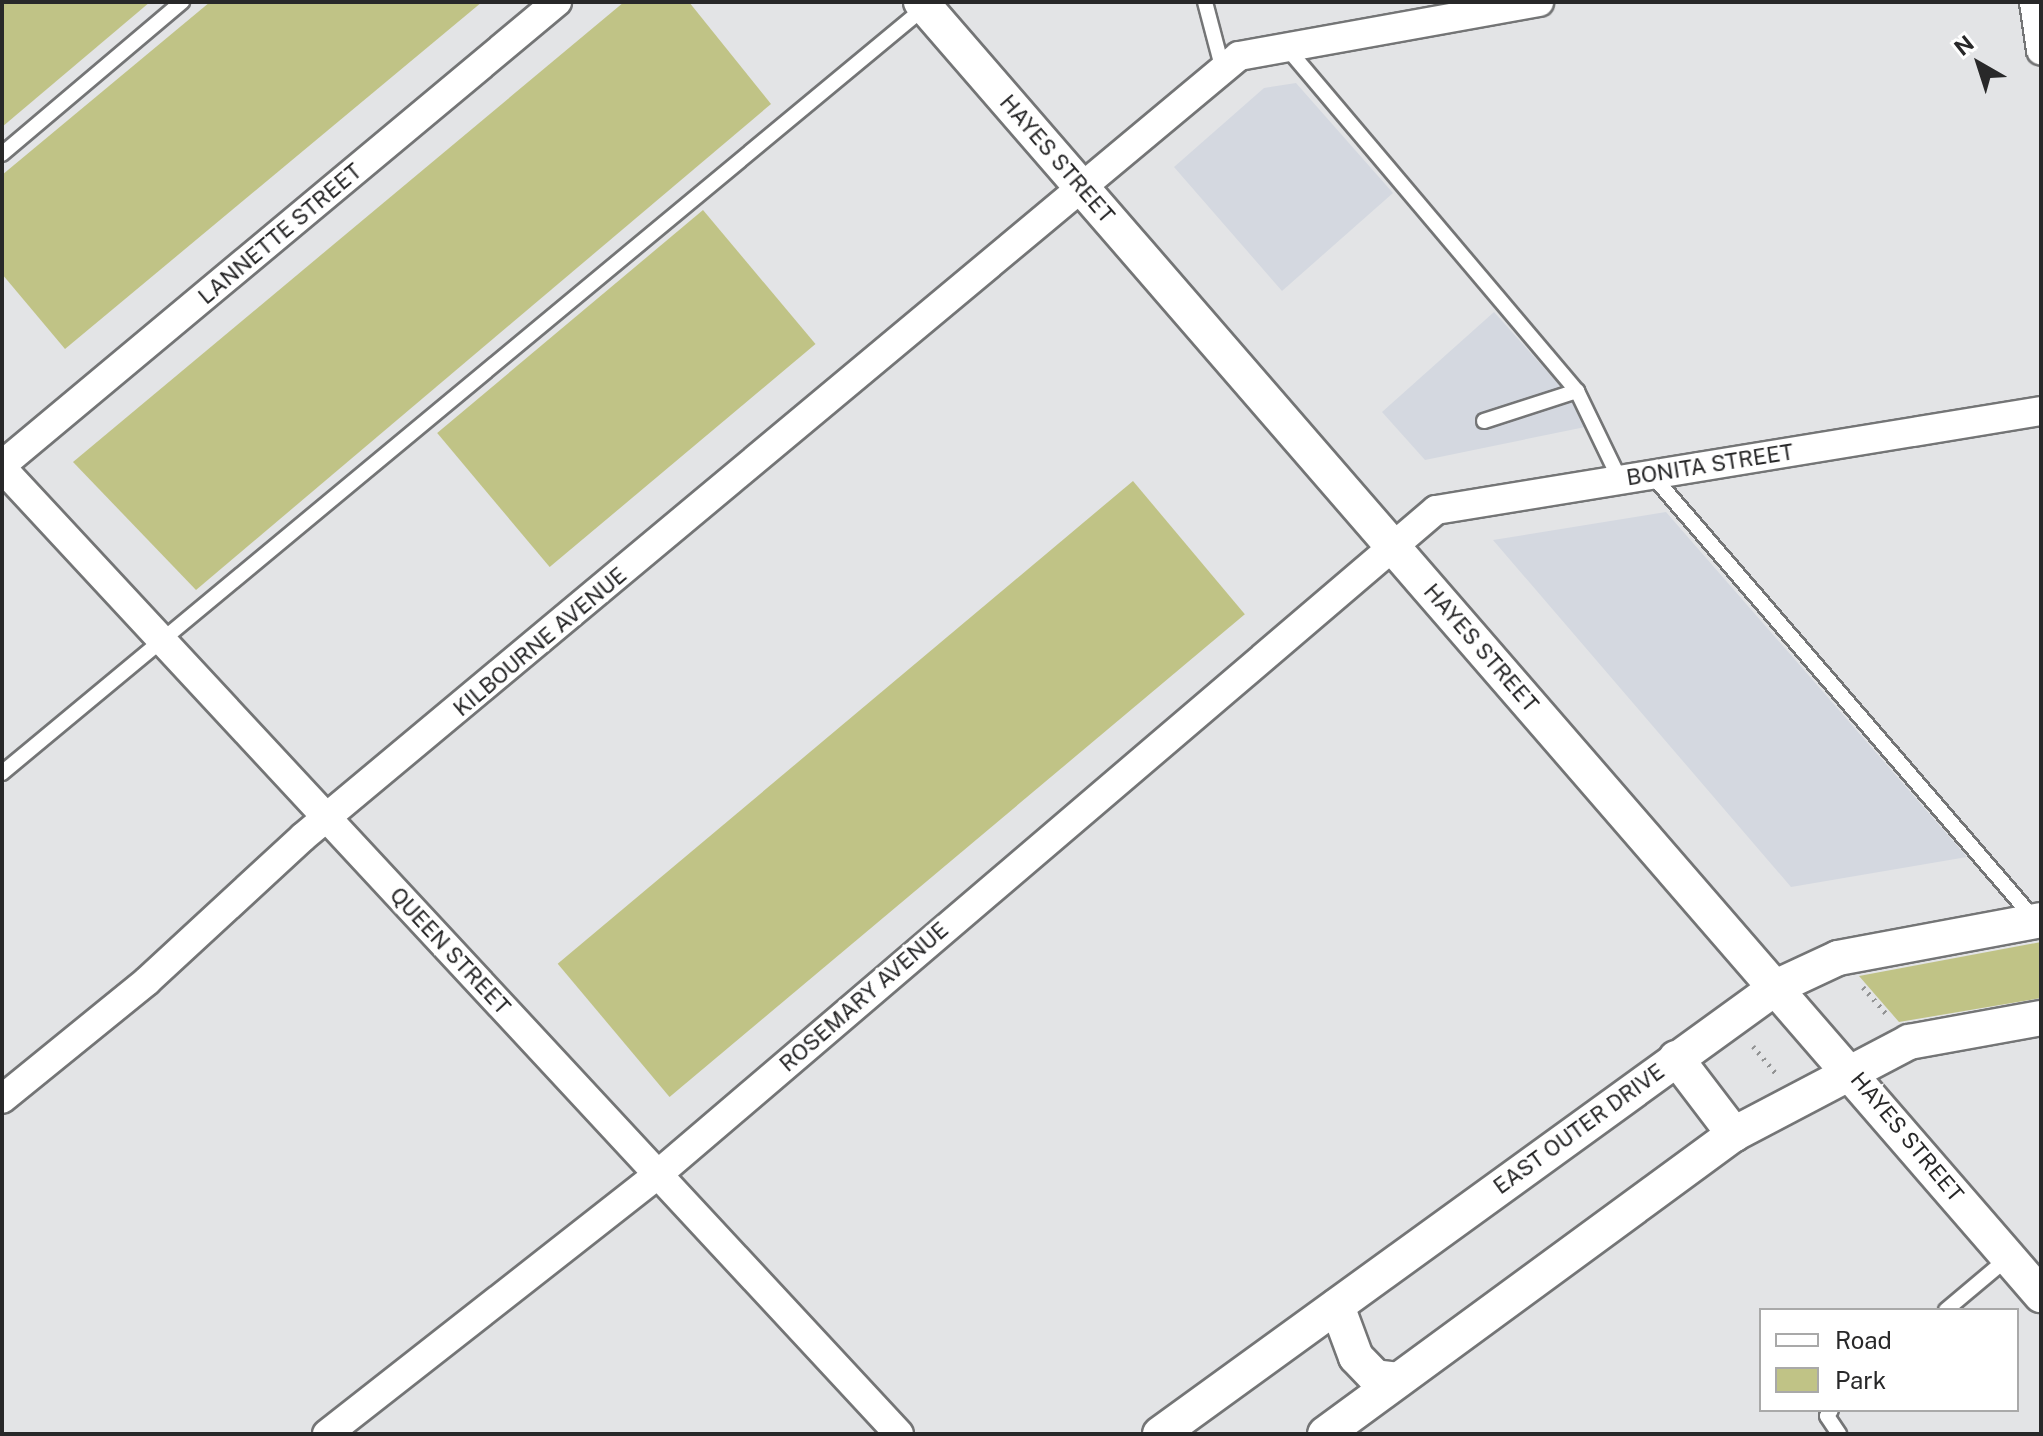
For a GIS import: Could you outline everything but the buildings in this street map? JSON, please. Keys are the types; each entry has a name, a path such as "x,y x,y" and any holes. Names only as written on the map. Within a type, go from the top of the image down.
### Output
{"street":[{"name":"LANNETTE STREET","path":"2,466 557,2"},
{"name":"KILBOURNE AVENUE","path":"2,1099 328,819 1239,56 1539,2"},
{"path":"2034,2 2041,50"},
{"name":"HAYES STREET","path":"923,4 1390,545 1778,986 2041,1295"},
{"name":"BONITA STREET","path":"1390,545 1436,510 2041,411"},
{"name":"QUEEN STREET","path":"2,466 899,1434"},
{"name":"ROSEMARY AVENUE","path":"327,1434 657,1175 1390,545"},
{"name":"EAST OUTER DRIVE","path":"1160,1434 1778,986 1838,958 2038,920"},
{"path":"1325,1434 1734,1134 1909,1042 2041,1018"},
{"path":"1676,1058 1734,1134"},
{"path":"1337,1306 1356,1357 1375,1377 1398,1380"}],"lane":[{"path":"2,154 182,2"},
{"path":"1205,2 1223,70"},
{"path":"2,773 923,4"},
{"path":"1286,47 1577,391 1620,480"},
{"path":"1484,421 1577,391"},
{"path":"1652,475 2038,920"},
{"path":"1948,1308 2008,1258"},
{"path":"1830,1412 1827,1416 1839,1434"}],"path":[{"path":"1854,977 1891,1019"},
{"path":"1744,1036 1776,1073"}],"shaded area":[{"path":"1296,83 1393,193 1282,291 1174,167 1264,88"},
{"path":"1494,312 1595,425 1425,460 1382,412"},
{"path":"1666,512 1967,857 1791,887 1493,540"}],"green space":[{"path":"2,2 150,2 2,127"},
{"path":"210,2 482,2 65,349 2,274 2,175"},
{"path":"624,2 689,2 771,104 196,590 73,462"},
{"path":"703,210 815,344 550,567 437,433"},
{"path":"1133,481 1245,614 670,1097 558,964"},
{"path":"2041,942 2041,998 1899,1022 1859,976"}]}
